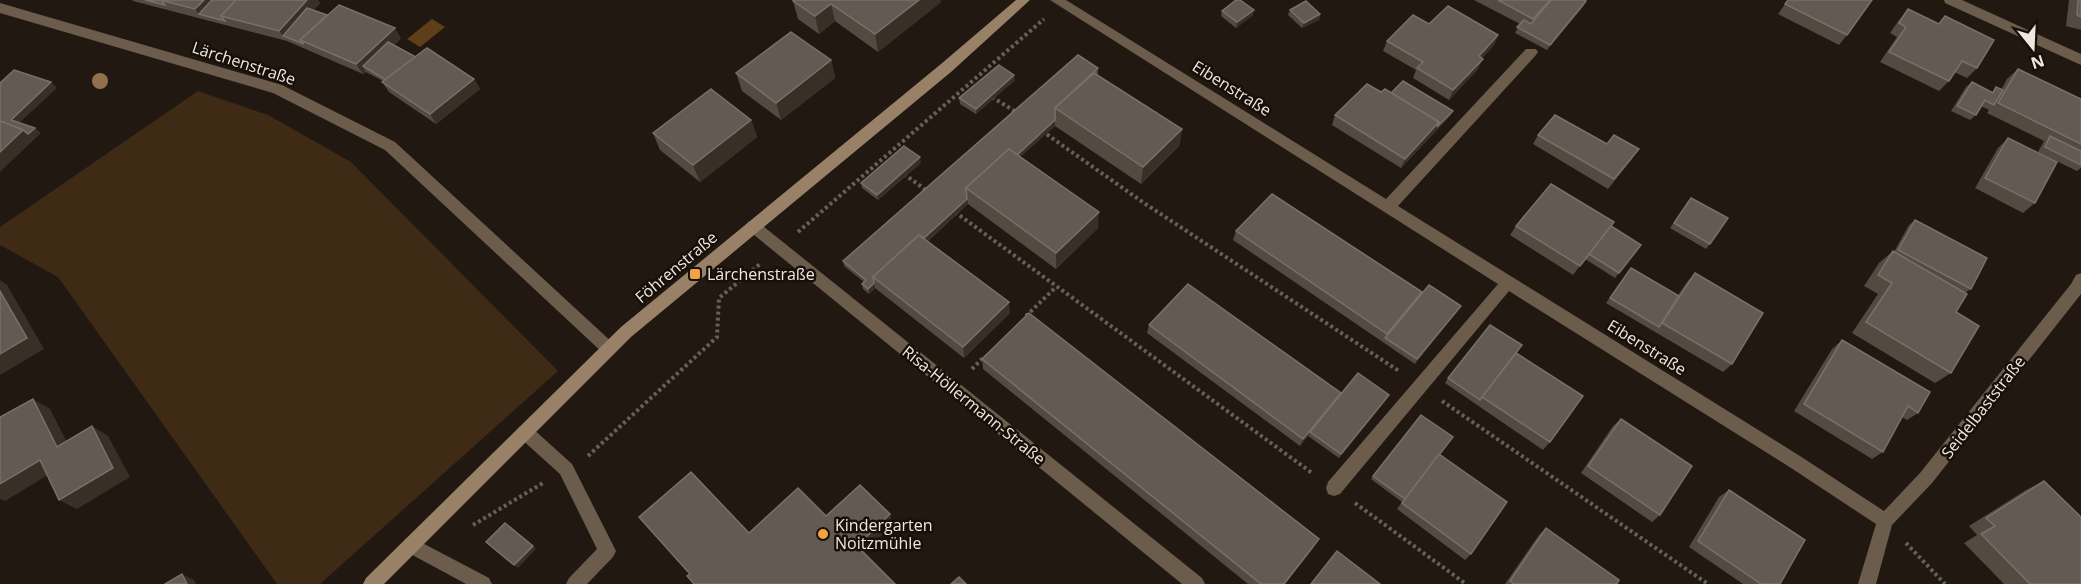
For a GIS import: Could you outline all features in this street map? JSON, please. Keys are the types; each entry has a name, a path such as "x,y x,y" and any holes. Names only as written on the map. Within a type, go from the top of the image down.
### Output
{"street":[{"name":"Föhrenstraße","path":"372,584 609,349 753,226 946,68 1024,0"},
{"path":"1950,0 2081,60"},
{"name":"Eibenstraße","path":"1059,2 1794,461 1885,521"},
{"name":"Lärchenstraße","path":"0,8 277,89 390,146 609,349"},
{"path":"1388,207 1532,52"},
{"name":"Risa-Höllermann-Straße","path":"753,226 1196,584"},
{"path":"1334,488 1508,282"},
{"name":"Seidelbaststraße","path":"1885,521 1926,478 2079,287"},
{"path":"525,432 566,469 607,551 575,584"},
{"path":"1866,584 1885,521"},
{"path":"411,545 483,584"}],"path":[{"path":"434,557 455,536 596,450 717,337 719,298 971,84 1059,2"},
{"path":"946,68 980,89"},
{"path":"988,94 1024,118"},
{"path":"1033,124 1144,203 1420,385 1708,584"},
{"path":"858,139 892,165"},
{"path":"901,171 935,197"},
{"path":"954,211 1466,584"},
{"path":"1024,318 1056,287"},
{"path":"952,388 992,349"},
{"path":"1885,521 1945,584"}],"shaded area":[{"path":"432,19 445,27 420,47 407,39"},
{"path":"198,91 268,115 351,162 558,371 320,584 277,584 58,277 0,245 0,227"}],"building":[{"path":"145,0 161,0 165,5"},
{"path":"160,0 204,0 195,9"},
{"path":"212,0 236,0 221,16 225,21 199,14"},
{"path":"236,0 307,0 279,31 221,16"},
{"path":"794,0 919,0 875,34 831,4 815,16"},
{"path":"1236,0 1240,0 1254,10 1237,22 1222,11"},
{"path":"1498,0 1550,0 1533,19"},
{"path":"1551,0 1586,1 1550,45 1517,27 1524,20 1531,24"},
{"path":"1788,0 1872,0 1847,35 1785,4"},
{"path":"2078,0 2081,0 2081,17 2077,15"},
{"path":"1306,1 1320,14 1304,23 1290,10"},
{"path":"339,5 395,28 356,64 300,40"},
{"path":"1448,6 1498,35 1479,56 1483,59 1453,90 1417,68 1423,62 1387,41 1413,15 1429,24"},
{"path":"307,8 327,15 300,40 304,44 283,36"},
{"path":"1908,9 1939,24 1945,16 1994,40 1977,68 1962,61 1949,81 1889,52 1906,27 1899,23"},
{"path":"791,32 831,60 776,103 736,73"},
{"path":"388,42 416,57 386,80 363,66"},
{"path":"427,48 474,79 430,114 382,82"},
{"path":"1078,55 1098,68 1055,108 1055,120 1017,155 1009,149 966,188 967,199 924,238 919,235 873,277 874,283 868,289 862,284 866,280 843,261"},
{"path":"999,65 1014,75 976,109 959,98"},
{"path":"2018,69 2081,99 2081,144 1998,103"},
{"path":"14,70 51,82 11,120 35,128 28,134 0,121 0,83"},
{"path":"1094,73 1182,129 1143,167 1055,108"},
{"path":"1403,81 1453,111 1437,127 1439,122 1391,93"},
{"path":"1972,82 1993,93 1996,87 2003,90 1994,105 1985,100 1976,115 1957,106"},
{"path":"1367,84 1381,92 1385,89 1439,122 1405,159 1335,115"},
{"path":"711,89 751,120 693,165 653,133"},
{"path":"1555,115 1607,144 1614,135 1639,149 1614,179 1538,135"},
{"path":"0,121 23,130 0,152"},
{"path":"2050,136 2081,151 2081,165 2045,147"},
{"path":"2008,138 2057,162 2035,203 1985,178"},
{"path":"904,146 920,157 877,195 861,183"},
{"path":"1009,149 1099,212 1056,253 966,188"},
{"path":"1551,184 1614,222 1580,266 1516,226"},
{"path":"1272,194 1422,292 1387,334 1236,231"},
{"path":"1691,198 1728,218 1710,244 1674,223"},
{"path":"1915,220 1987,258 1971,289 1898,250"},
{"path":"1611,226 1641,245 1619,273 1589,254"},
{"path":"919,235 1009,302 963,347 873,277"},
{"path":"1893,251 1967,294 1956,312 1979,326 1951,373 1866,322 1892,283 1878,275"},
{"path":"1631,268 1679,296 1659,327 1610,298"},
{"path":"1695,273 1763,313 1732,364 1662,323"},
{"path":"1188,284 1341,393 1303,439 1149,325"},
{"path":"1429,285 1461,306 1417,359 1385,338"},
{"path":"0,291 27,338 0,354"},
{"path":"1029,313 1319,539 1284,584 1261,584 982,359"},
{"path":"1490,325 1522,345 1480,400 1448,378"},
{"path":"1842,340 1930,392 1918,413 1908,406 1883,452 1804,404"},
{"path":"1516,353 1583,396 1550,442 1482,397"},
{"path":"1358,373 1389,395 1341,454 1310,432"},
{"path":"33,399 57,447 92,426 113,468 59,500 40,460 0,484 0,417"},
{"path":"1421,415 1453,437 1405,499 1373,476"},
{"path":"1621,419 1692,466 1660,515 1588,466"},
{"path":"1439,454 1507,502 1471,554 1402,503"},
{"name":"Kindergarten Noitzmühle","path":"691,472 749,533 798,488 826,516 860,485 890,514 857,546 895,584 694,584 687,576 690,574 639,517"},
{"path":"2044,481 2081,517 2081,584 2030,584 1981,534 1995,526 1986,518"},
{"path":"1729,490 1805,540 1780,584 1761,584 1698,541"},
{"path":"505,523 533,546 514,565 486,542"},
{"path":"1546,528 1619,580 1617,584 1514,584 1510,581"},
{"path":"1337,551 1380,584 1311,584"},
{"path":"182,574 187,584 165,584"},
{"path":"959,577 966,584 951,584"}],"place":[{"name":"Lärchenstraße","path":"695,274"},
{"name":"Kindergarten Noitzmühle","path":"823,534"}]}
